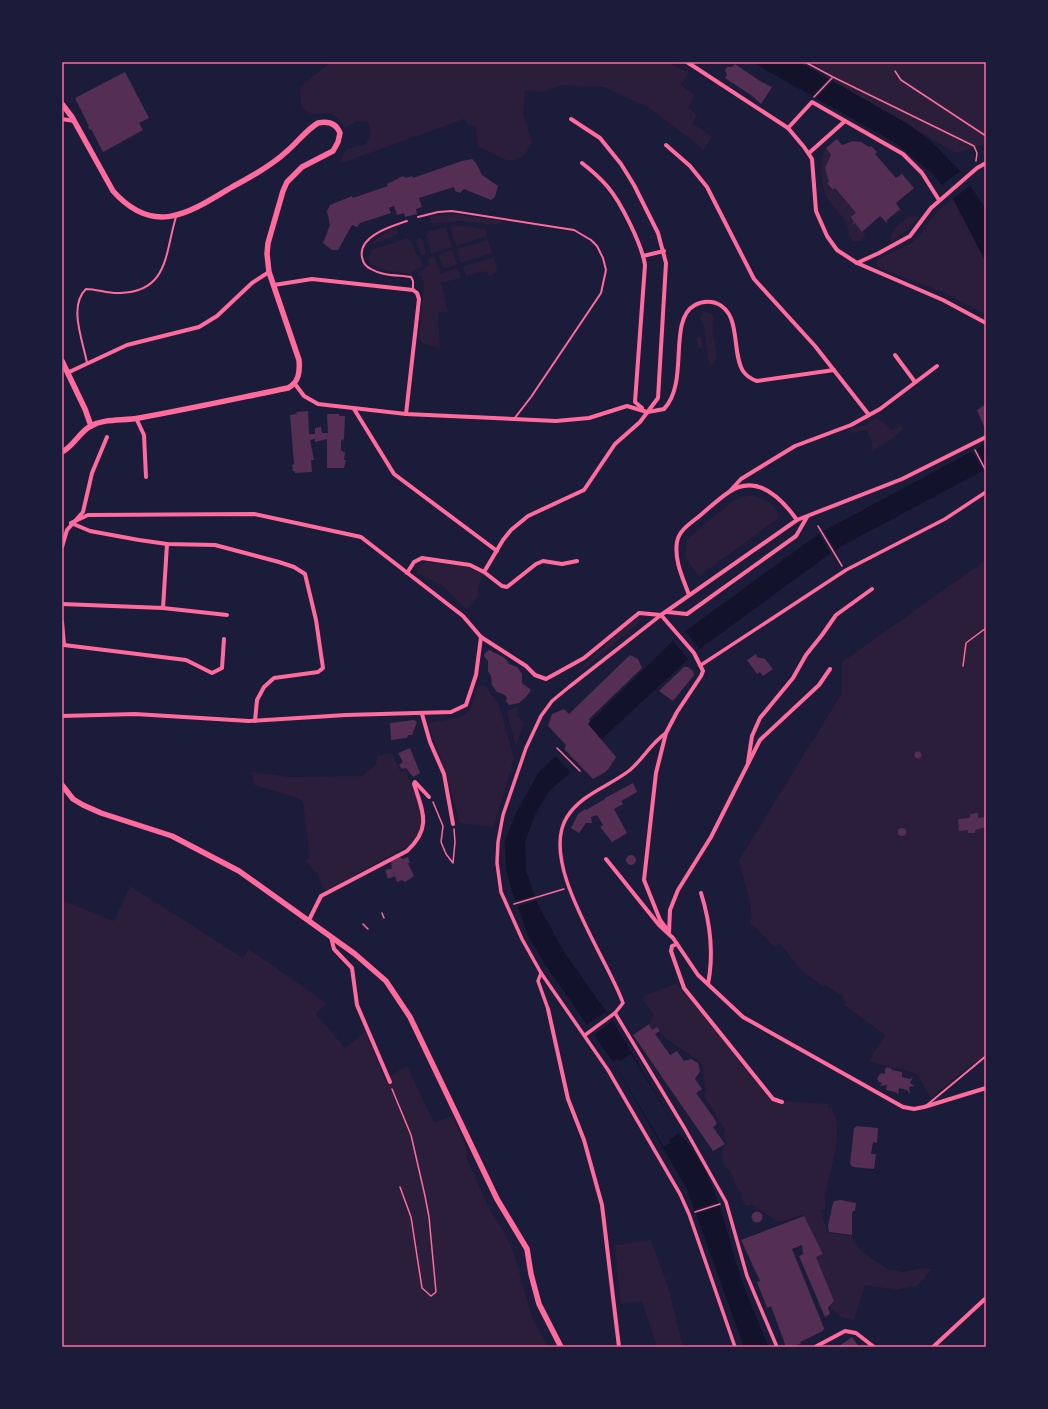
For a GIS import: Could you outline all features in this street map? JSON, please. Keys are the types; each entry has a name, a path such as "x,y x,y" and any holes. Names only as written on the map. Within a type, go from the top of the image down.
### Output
{"street":[{"path":"687,62 788,128 809,154 813,164 814,198 819,220 827,236 837,250 856,263 943,300 986,323"},
{"path":"788,128 813,100 845,121 903,154 922,173 939,200"},
{"path":"62,104 74,121 113,191 120,199 142,213 157,217 176,216 193,210 262,169 285,153 314,125 323,122 331,123 340,133 333,151 302,167 291,177 283,191 268,243 267,254 269,272 299,360 299,374 294,384 288,388 136,418 102,422 91,426 73,444 62,452"},
{"path":"62,119 74,121"},
{"path":"484,572 512,530 528,516 584,490 614,444 640,422 658,398 666,263 664,251 658,233 634,185 621,164 600,138 570,119"},
{"path":"809,154 845,121"},
{"path":"666,145 690,166 703,182 754,279 815,346 869,415"},
{"path":"582,163 608,187 622,210 643,256 645,265 635,402 647,412"},
{"path":"856,263 879,253 910,236 931,208 939,200 977,168 986,163"},
{"path":"643,256 664,251"},
{"path":"67,373 127,345 199,327 217,316 252,283 269,272"},
{"path":"274,285 312,278 413,290 417,293 418,299 406,414"},
{"path":"294,384 304,396 318,404 406,414 513,420 574,420 589,418 627,406 647,412 664,409 671,400 676,383 683,320 691,308 704,302 718,304 728,313 742,370 748,378 757,381 834,370"},
{"path":"895,355 916,382"},
{"path":"62,361 85,409 91,426"},
{"path":"689,595 678,563 676,552 680,532 730,491 741,479 795,446 851,425 869,415 886,405 937,366"},
{"path":"354,409 394,474 497,551"},
{"path":"136,418 144,435 146,477"},
{"path":"62,547 67,530 71,523 83,512 92,472 107,437"},
{"path":"735,1347 689,1214 659,1158 608,1070 541,973 519,933 501,892 497,863 498,842 503,815 535,727 552,701 661,615 797,520 808,517 902,479 986,437"},
{"path":"730,491 747,486 765,489 783,501 797,520"},
{"path":"702,664 846,570 945,519 986,492"},
{"path":"71,523 88,515 254,514 361,537 406,574 464,616 481,637 526,666 535,675 546,679 584,658 639,613 661,615 694,653 702,664 703,670 702,676 677,712 666,733 656,773 644,880 660,920 698,975 742,1017 903,1107 914,1109 924,1107 986,1088"},
{"path":"667,612 686,614 691,611 796,536 808,517"},
{"path":"71,523 90,531 167,544 215,545 279,562 294,567 304,574 316,620 323,668 318,672 274,678 264,687 257,700 255,721"},
{"path":"163,608 167,544"},
{"path":"406,574 414,562 422,558 470,565 484,572 502,586 507,586 536,564 543,561 562,564 577,561"},
{"path":"747,766 752,736 760,718 793,678 806,655 836,615 872,589"},
{"path":"62,604 163,608 227,616"},
{"path":"62,622 63,646 186,660 212,673 222,668 224,639"},
{"path":"62,716 135,714 255,721 346,715 451,712 466,705 476,675 481,637"},
{"path":"669,933 670,910 678,890 711,837 760,740 819,685 830,669"},
{"path":"422,714 430,742 444,774 453,824"},
{"path":"585,1035 615,1013 623,1003 620,992 574,904 561,858 560,837 566,817 580,801 629,771 656,740 666,733"},
{"path":"309,920 321,896 407,851 417,842 423,827 423,808 414,784 415,782 429,797"},
{"path":"62,785 73,799 83,805 101,813 172,836 239,871 355,954 386,981 410,1016 497,1199 527,1249 531,1274 539,1304 561,1347"},
{"path":"606,859 659,925 669,933"},
{"path":"701,893 708,917 712,967 708,984"},
{"path":"331,938 334,949 352,968 357,1005 390,1082"},
{"path":"677,944 672,946 671,951 684,988 773,1099 782,1102"},
{"path":"541,973 538,981 548,1009 568,1099 584,1140 602,1205 619,1347"},
{"path":"615,1013 685,1129 726,1202 747,1276 777,1347"},
{"path":"933,1347 986,1298"},
{"path":"815,1347 845,1331 856,1333 874,1347"}],"lane":[{"path":"418,217 438,212 452,211 566,228 574,230 588,238 601,252 606,270 601,293 531,397 513,420"},
{"path":"88,364 77,313 78,302 82,293 86,289 119,294 134,292 146,288 152,284 165,264 176,216"},
{"path":"407,221 390,226 371,238 362,249 362,257 366,266 376,272 410,277 413,280 413,290"},
{"path":"924,1107 986,1056"}],"path":[{"path":"805,62 832,78 974,146 977,153 977,168"},
{"path":"895,70 901,80 986,136"},
{"path":"813,100 832,78"},
{"path":"975,450 986,470"},
{"path":"818,526 833,553 846,570"},
{"path":"963,666 966,643 986,628"},
{"path":"556,748 580,771"},
{"path":"429,797 434,803 443,826 441,842 446,854 453,862 455,842 453,824"},
{"path":"515,904 569,888"},
{"path":"382,913 384,918"},
{"path":"363,924 368,929"},
{"path":"390,1082 410,1135 425,1196 436,1292 431,1296 422,1288 411,1218 400,1187"},
{"path":"694,1212 719,1204"}],"shaded area":[{"path":"331,62 665,62 689,72 681,85 695,95 688,107 697,115 693,124 712,137 703,151 696,143 651,109 604,87 561,85 543,92 525,90 523,115 532,142 527,152 521,158 508,160 478,146 476,126 469,126 464,119 339,164 346,149 366,144 371,133 368,122 357,121 345,128 338,118 330,113 312,114 301,107 300,87"},
{"path":"752,62 799,62 908,124 932,142 960,171 986,209 986,262 953,199 933,174 894,142"},
{"path":"812,62 986,62 986,144 956,153 836,83"},
{"path":"826,149 831,155 825,168 829,182 827,183 833,190 835,189 856,213 851,217 866,235 861,241 853,241 845,221 826,196 823,186 821,164"},
{"path":"953,199 986,262 986,315 945,293 877,267 876,262 878,259 910,244 920,235 937,212"},
{"path":"454,214 503,222 497,225 462,221 432,223 429,217"},
{"path":"909,217 919,217 908,229 891,242 893,231 902,221"},
{"path":"465,226 486,229 487,236 456,246 450,227"},
{"path":"446,227 452,247 431,254 426,235 429,231"},
{"path":"396,228 399,234 368,246 385,233"},
{"path":"418,238 422,239 426,252 425,255 421,255 416,240"},
{"path":"405,239 411,241 419,259 422,261 423,266 410,274 378,269 370,263 369,257 371,250"},
{"path":"488,240 492,253 461,263 457,249"},
{"path":"453,250 457,264 443,269 438,255"},
{"path":"434,256 440,274 458,268 461,278 441,283 448,312 438,313 440,348 422,343 419,336 424,284 422,277 416,274 430,265 427,259"},
{"path":"494,257 497,269 496,272 489,277 487,271 466,276 463,267"},
{"path":"703,311 713,315 714,318 713,332 716,358 713,365 709,364 704,326 700,319"},
{"path":"701,336 703,348 698,348 696,337"},
{"path":"875,418 884,422 891,430 899,427 898,425 900,424 903,429 896,436 872,452 872,442 867,430 851,433 850,428 865,426"},
{"path":"986,444 986,469 838,548 698,650 604,737 579,765 549,791 535,815 525,842 526,870 536,901 564,952 613,1021 679,1133 703,1166 719,1205 743,1284 769,1347 744,1347 687,1189 613,1062 544,963 528,935 511,888 506,869 505,841 516,813 539,772 676,638 820,533"},
{"path":"750,495 764,499 772,505 776,509 779,518 699,576 686,558 686,540 734,500"},
{"path":"986,560 986,1059 973,1063 931,1098 917,1074 869,1061 885,1035 844,1005 846,1002 843,999 844,997 825,985 824,987 801,970 779,943 775,947 755,927 750,925 751,908 739,860 842,693 842,662"},
{"path":"427,562 467,567 483,573 478,589 479,596 466,609 443,586 417,573 419,566"},
{"path":"640,617 642,620 579,673 578,671 632,621"},
{"path":"478,685 486,686 499,705 514,758 494,827 460,823 445,771 429,726 430,723 461,717 470,710"},
{"path":"516,707 518,708 517,716 524,722 516,746 507,711"},
{"path":"391,753 401,772 405,770 420,806 422,820 418,833 408,846 327,890 323,889 318,874 305,861 310,858 303,802 297,798 254,785 252,772 290,777 362,776 376,765 377,756"},
{"path":"130,886 243,958 249,949 326,1003 316,1014 345,1048 365,1031 385,1079 407,1066 434,1123 452,1116 468,1152 466,1157 488,1206 504,1232 513,1251 532,1317 548,1347 62,1347 62,900 114,921"},
{"path":"675,984 683,990 770,1100 828,1104 828,1108 831,1108 835,1116 837,1136 836,1148 826,1190 825,1209 822,1209 821,1211 828,1233 852,1236 860,1250 887,1269 903,1272 922,1268 932,1269 917,1286 896,1290 865,1285 854,1320 841,1317 830,1308 834,1301 816,1257 823,1254 804,1216 801,1215 778,1222 752,1205 746,1206 741,1198 742,1194 736,1186 732,1174 723,1164 722,1149 727,1144 723,1137 725,1130 704,1096 706,1090 702,1063 665,1038 660,1031 652,1030 649,1024 654,1015 643,1000 644,996"},
{"path":"651,1240 669,1290 683,1347 657,1347 642,1301 621,1304 615,1245"}],"pier":[{"path":"829,78 833,81 815,99 811,97"},
{"path":"960,171 971,185 953,199 942,185"},
{"path":"977,449 986,466 986,469 983,471 972,451"},
{"path":"824,531 836,551 831,554 819,534"},
{"path":"685,631 699,648 688,659 673,641"},
{"path":"563,748 579,765 571,772 555,756"},
{"path":"534,896 536,901 516,907 514,901"},
{"path":"605,1012 613,1021 594,1035 586,1025"},
{"path":"631,1054 679,1133 669,1140 670,1143 664,1147 613,1062 618,1059 620,1061"},
{"path":"717,1202 719,1206 697,1214 695,1209"}],"building":[{"path":"735,64 760,81 772,87 761,104 751,95 725,78 727,75 725,70 727,67 732,67"},
{"path":"125,72 149,118 139,123 143,130 103,152 91,129 90,130 88,127 89,126 75,98"},
{"path":"837,139 842,145 853,141 861,142 869,147 871,146 877,152 875,154 896,178 902,174 914,188 896,203 901,211 899,210 887,220 887,223 880,216 862,232 855,223 851,225 854,222 851,217 856,213 835,188 833,190 827,183 829,182 825,168 831,155 826,148"},
{"path":"472,159 476,163 482,175 498,186 495,197 491,200 464,189 460,193 455,191 454,187 419,198 422,207 416,209 417,214 405,217 404,213 397,215 394,206 389,208 391,213 360,223 357,227 352,225 338,250 332,250 323,243 330,225 327,211 330,205 352,196 353,198 388,186 387,184 403,176 406,178 412,176 413,178"},
{"path":"986,404 986,428 985,429 977,410"},
{"path":"308,411 309,434 315,434 315,428 321,427 322,433 328,433 327,414 339,414 339,416 345,416 344,439 341,441 341,450 345,453 344,460 346,460 344,468 327,468 327,439 315,442 315,439 310,440 314,460 311,460 312,472 295,473 295,471 293,471 292,465 294,464 290,415 297,414 296,412"},
{"path":"489,650 505,658 509,664 517,667 522,674 522,683 531,690 519,703 509,705 506,701 507,698 505,695 497,692 492,685 491,676 488,671 488,661 484,656"},
{"path":"756,654 757,657 765,659 773,669 763,676 760,672 757,674 747,660"},
{"path":"630,655 638,659 642,668 589,719 590,721 588,724 616,757 607,771 593,779 564,749 566,745 548,726 552,714 564,709 569,714"},
{"path":"684,667 688,667 693,671 694,675 673,701 659,691"},
{"path":"414,720 417,722 412,735 408,735 407,738 391,740 390,723"},
{"path":"410,748 420,773 413,777 406,768 402,769 399,765 403,762 398,753"},
{"path":"918,752 921,755 918,758 915,755"},
{"path":"633,783 637,792 621,801 623,804 614,809 627,833 612,842 600,827 603,825 597,815 591,817 592,823 586,823 579,833 571,828 578,814"},
{"path":"978,813 978,818 986,817 986,827 975,830 975,833 968,833 968,830 959,831 958,819 970,818 970,814"},
{"path":"902,828 905,829 905,835 902,836 899,835 898,832 899,829"},
{"path":"631,855 636,860 631,865 626,860"},
{"path":"400,857 403,859 408,857 410,863 408,863 414,876 405,882 402,880 397,882 395,876 388,879 385,870 392,868 391,862"},
{"path":"649,1024 652,1030 657,1027 660,1031 655,1034 670,1055 677,1051 684,1061 691,1059 698,1063 700,1071 695,1079 702,1089 696,1093 714,1118 717,1124 713,1127 725,1144 713,1151 633,1035"},
{"path":"889,1066 892,1070 902,1072 902,1077 910,1079 913,1077 910,1083 915,1086 909,1087 910,1094 907,1090 899,1088 898,1095 896,1092 886,1090 887,1085 880,1086 882,1083 877,1079 882,1073 885,1074 885,1069 887,1067 890,1069"},
{"path":"857,1126 878,1128 877,1143 873,1142 871,1154 876,1154 874,1169 853,1167 850,1164 854,1128"},
{"path":"841,1200 856,1203 855,1211 853,1211 852,1214 852,1235 829,1232 828,1226 833,1203 834,1201"},
{"path":"755,1212 759,1212 761,1213 761,1221 755,1222 752,1219 752,1215"},
{"path":"804,1216 823,1254 816,1257 834,1301 828,1308 830,1314 825,1317 799,1256 803,1254 802,1245 792,1249 824,1328 823,1331 800,1342 801,1344 786,1347 771,1306 767,1308 757,1282 760,1281 741,1240"},
{"path":"852,1337 859,1347 838,1347 842,1344"}]}
